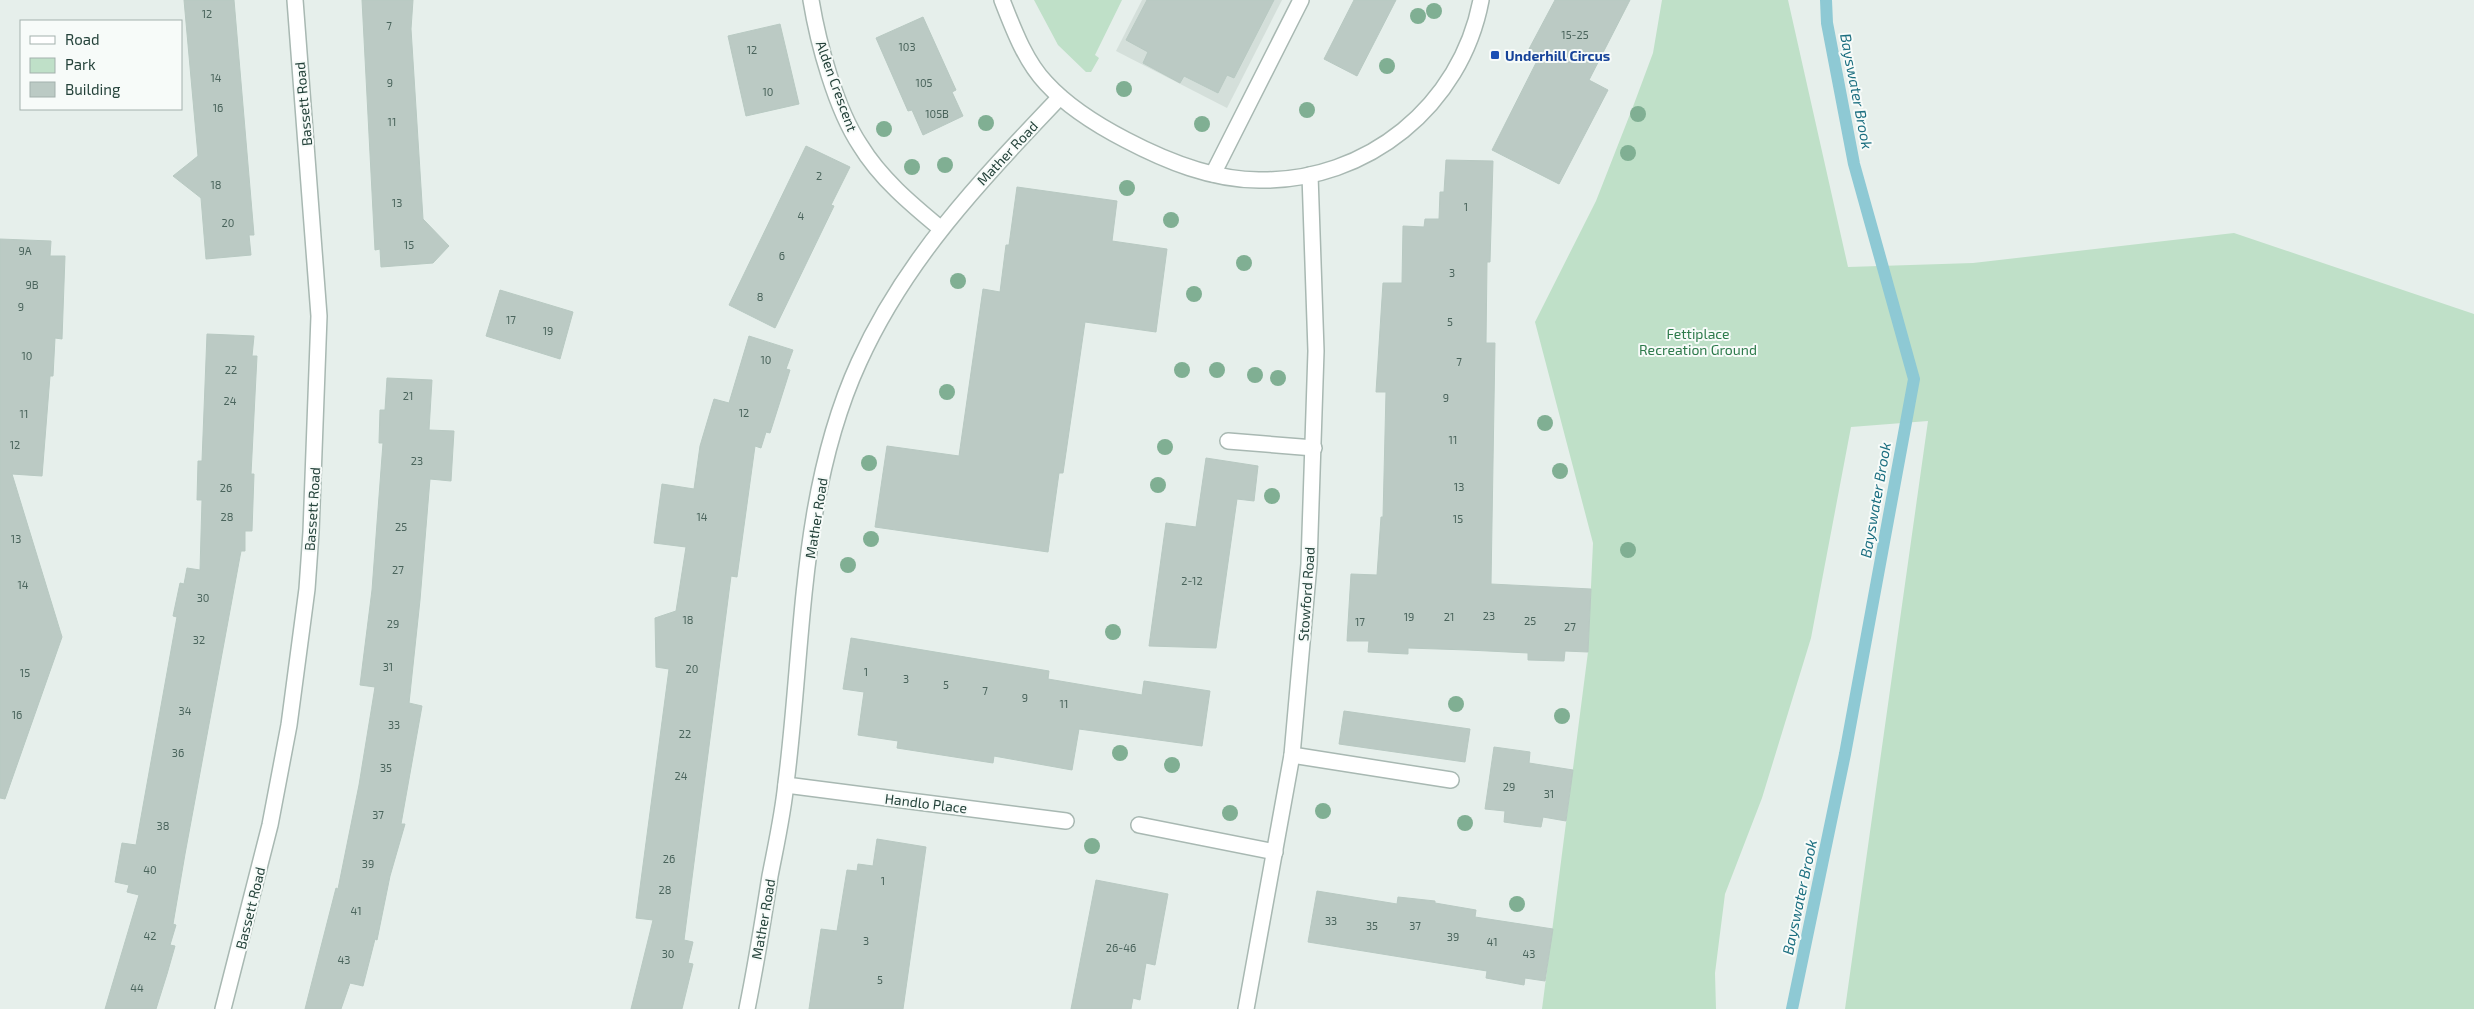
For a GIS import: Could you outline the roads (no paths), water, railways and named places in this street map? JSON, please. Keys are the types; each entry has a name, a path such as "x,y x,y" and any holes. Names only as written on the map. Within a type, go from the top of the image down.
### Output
{"street":[{"name":"Bassett Road","path":"223,1009 270,825 290,725 306,599 311,532 319,316 295,0"},
{"name":"Alden Crescent","path":"811,0 820,45 845,114 860,145 908,202 940,228"},
{"path":"1002,0 1031,63 1044,82 1060,98 1106,130 1174,163 1213,174 1259,180 1310,175 1345,165 1378,149 1412,124 1440,95 1459,62 1473,29 1481,0"},
{"path":"1213,174 1301,0"},
{"name":"Mather Road","path":"747,1009 786,785 815,511 832,438 844,397 875,331 906,277 940,228 986,175 1060,98"},
{"name":"Stowford Road","path":"1246,1009 1292,755 1309,564 1316,351 1310,175"},
{"path":"1228,441 1314,448"},
{"path":"1292,755 1451,780"},
{"name":"Handlo Place","path":"786,785 1066,821"},
{"path":"1139,825 1275,852"}],"waterway":[{"name":"Bayswater Brook","path":"1792,1009 1845,754 1914,379 1854,164 1827,23 1826,0"}],"place":[{"name":"Underhill Circus","path":"1495,55"}],"park label":[{"name":"Fettiplace Recreation Ground","path":"1698,342"}]}
